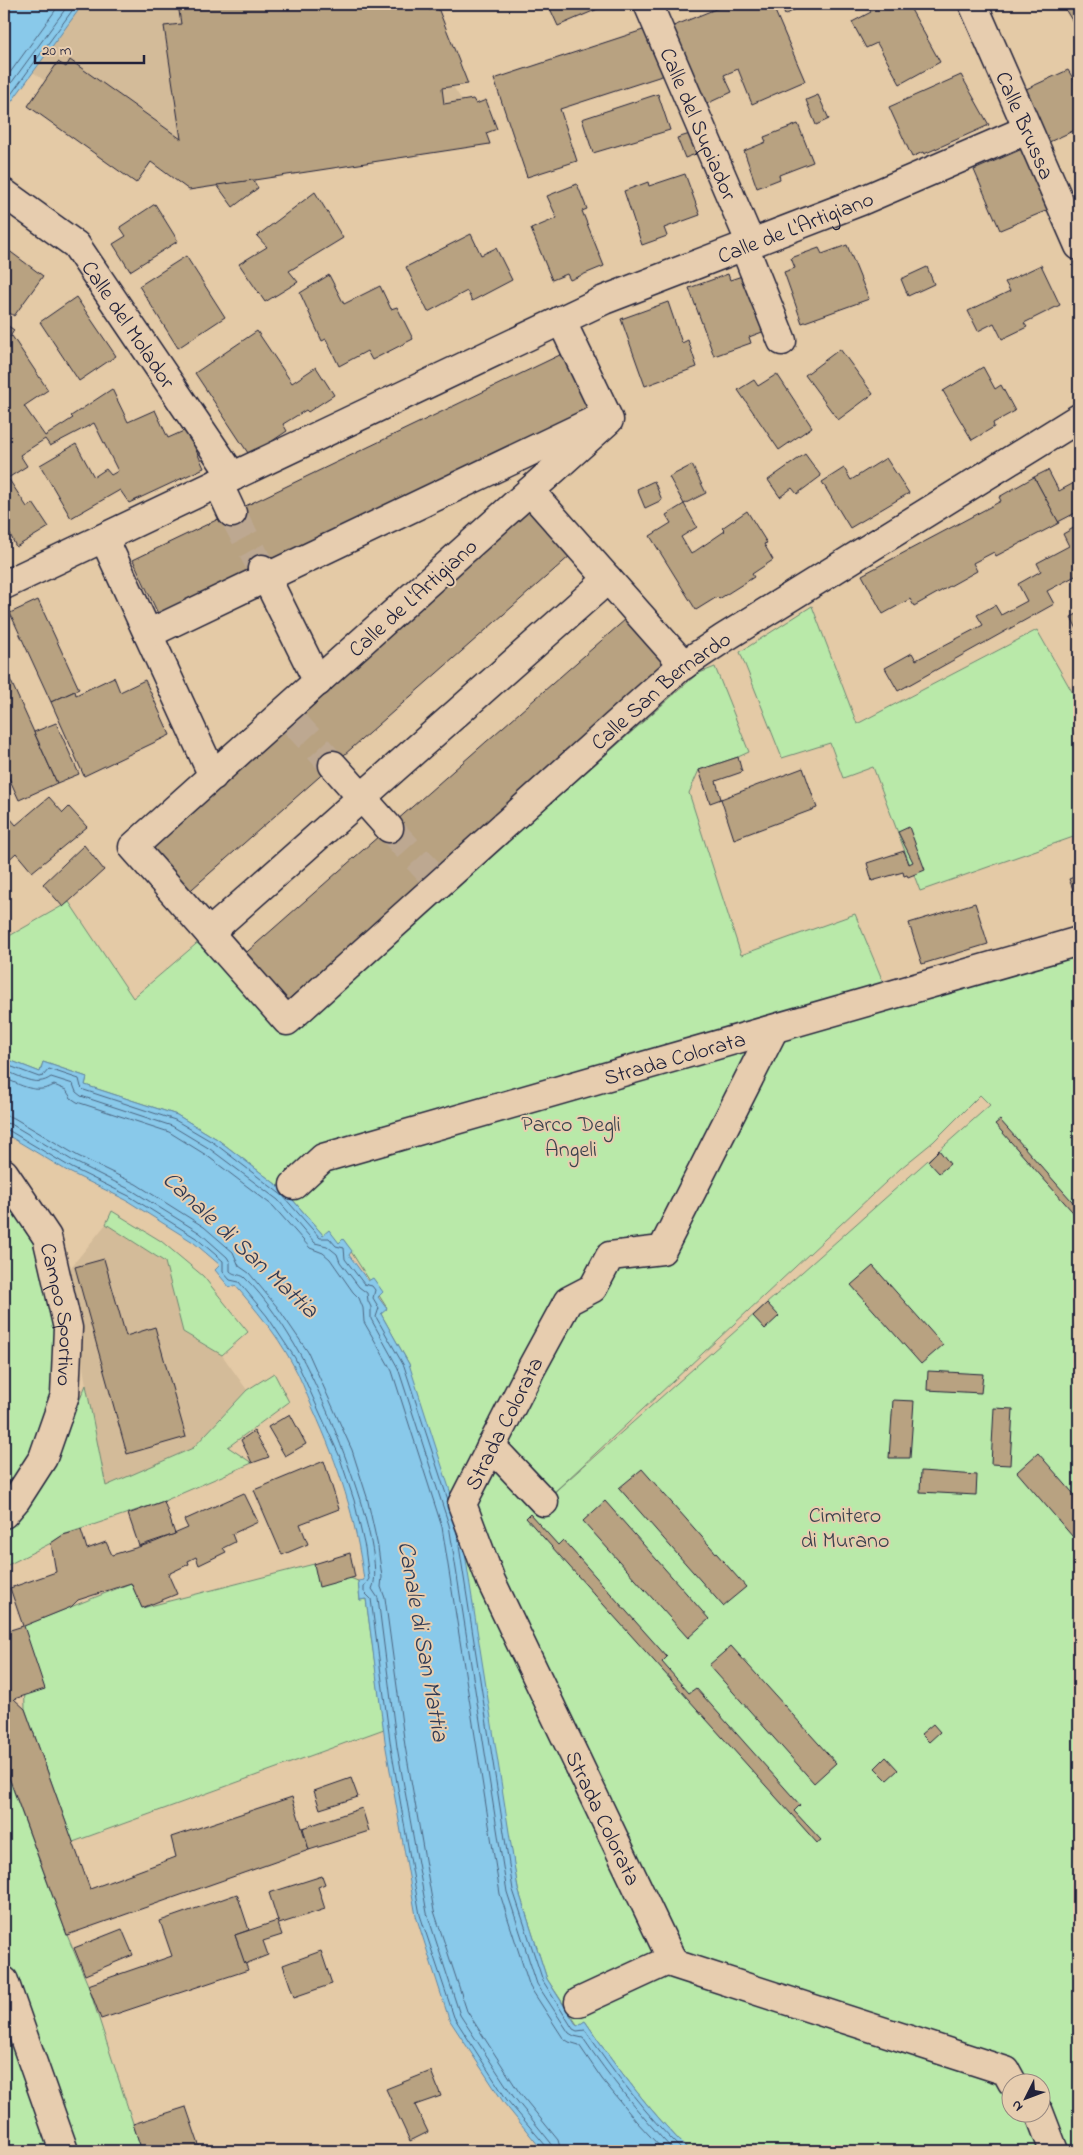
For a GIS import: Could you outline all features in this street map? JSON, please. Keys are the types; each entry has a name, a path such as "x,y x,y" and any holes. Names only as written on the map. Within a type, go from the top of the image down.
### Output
{"street":[{"name":"Calle del Supiador","path":"648,4 747,245 782,341"},
{"name":"Calle Brussa","path":"979,6 1026,130 1079,246"},
{"name":"Calle de L'Artigiano","path":"4,586 604,300 861,202 1026,130"},
{"name":"Calle del Molador","path":"4,193 76,245 226,480 232,513"},
{"path":"148,634 264,574 606,415 561,320"},
{"name":"Calle de L'Artigiano","path":"209,933 134,847 213,776 287,715 318,682 609,420 606,415"},
{"name":"Calle San Bernardo","path":"209,933 286,1021 435,879 684,665 724,638 1079,418"},
{"path":"530,491 684,665"},
{"path":"104,538 213,776"},
{"path":"264,574 318,682"},
{"path":"209,933 608,579"},
{"path":"333,765 389,828"},
{"name":"Strada Colorata","path":"294,1185 323,1158 1079,941"},
{"name":"Strada Colorata","path":"672,1959 491,1581 462,1504 568,1301 593,1288 610,1256 662,1250 774,1029"},
{"name":"Campo Sportivo","path":"4,1173 46,1237 68,1328 65,1395 43,1458 16,1500 4,1514"},
{"path":"491,1446 544,1502"},
{"path":"579,2002 672,1959 674,1964 1007,2072"},
{"path":"4,1982 64,2151"},
{"path":"1043,2122 1054,2151"}],"shaded area":[{"path":"83,4 400,4 490,144 189,190 33,72"},
{"path":"106,1224 165,1262 183,1332 222,1355 247,1390 193,1448 106,1486 86,1385 67,1272"}],"green space":[{"path":"812,606 857,724 1037,630 1079,704 1079,835 920,891 873,767 843,778 830,743 782,758 740,652"},
{"name":"Parco Degli Angeli","path":"715,667 749,752 699,770 689,793 741,955 855,914 884,984 1079,930 1079,2151 690,2151 634,2089 585,2021 578,2026 547,1979 518,1889 497,1766 409,1364 381,1314 387,1308 343,1239 339,1243 323,1235 286,1192 217,1139 177,1115 85,1085 87,1077 43,1062 40,1072 4,1058 4,939 69,902 133,998 209,933 293,1032 697,674","holes":["980,1095 990,1105 551,1495 901,1168 933,1142"]},
{"path":"4,1194 24,1222 40,1253 56,1326 56,1373 37,1453 4,1501"},
{"path":"112,1211 161,1241 203,1276 248,1332 222,1355 183,1332 165,1262 106,1224"},
{"path":"274,1373 289,1402 228,1447 252,1463 164,1501 63,1535 4,1567 4,1529 47,1476 86,1385 106,1486 193,1448 247,1390"},
{"path":"314,1564 358,1581 360,1600 366,1599 384,1729 73,1842 25,1709 23,1626 131,1583 142,1608"},
{"path":"4,1765 67,1935 88,1985 142,2151 67,2151 4,1959"},
{"path":"4,2013 53,2151 4,2151"}],"water":[{"path":"4,4 83,4 4,112"},
{"name":"Canale di San Mattia","path":"4,1058 40,1072 43,1062 87,1077 85,1085 177,1115 217,1139 286,1192 323,1235 329,1230 339,1243 343,1239 352,1251 349,1255 368,1281 373,1278 383,1292 378,1297 387,1309 381,1314 409,1364 460,1522 518,1889 547,1979 577,2026 585,2021 634,2089 690,2151 543,2151 504,2103 449,2019 416,1916 386,1748 366,1599 360,1600 358,1581 364,1580 356,1535 338,1472 300,1379 279,1341 265,1322 235,1285 230,1288 215,1270 220,1265 193,1242 126,1200 69,1172 4,1133"}],"building":[{"path":"136,4 163,4 162,8"},
{"path":"178,4 427,4 429,10 438,8 468,84 442,88 444,104 473,99 476,104 486,100 497,129 486,133 490,144 189,190 151,162 136,183 28,106 58,62 66,67 70,60 181,139 164,26 181,24"},
{"path":"548,4 606,4 607,5 558,26"},
{"path":"728,4 742,4 743,6 747,4 748,7 757,4 772,4 805,81 752,104 738,69 724,75 732,92 704,105 671,27"},
{"path":"780,4 793,4 796,9 785,15"},
{"path":"793,4 808,4 796,9"},
{"path":"879,4 908,4 940,62 900,84 877,43 866,48 852,22 871,12 869,9"},
{"path":"1062,4 1079,4 1079,32"},
{"path":"649,28 668,74 560,109 577,161 527,177 494,79"},
{"path":"1068,70 1079,88 1079,133 1077,129 1047,143 1024,90"},
{"path":"961,75 989,125 924,154 923,152 912,157 889,107"},
{"path":"658,94 670,130 593,153 582,119"},
{"path":"818,95 829,119 816,125 806,100"},
{"path":"798,124 813,162 779,175 780,179 757,188 744,151 766,142 764,137"},
{"path":"693,133 701,152 685,158 677,138"},
{"path":"1022,149 1048,210 1000,230 974,170"},
{"path":"685,174 700,215 664,228 667,236 642,245 624,191 648,182 649,186"},
{"path":"253,180 258,188 233,207 217,185"},
{"path":"577,184 587,209 582,211 604,266 570,280 567,274 552,280 531,229 557,218 547,196"},
{"path":"315,192 343,238 289,271 298,282 265,302 239,264 267,247 257,236"},
{"path":"155,204 178,241 130,271 113,244 126,236 120,227"},
{"path":"471,234 481,255 496,248 512,280 472,301 467,291 428,312 406,267"},
{"path":"847,245 869,299 802,323 784,272 795,268 791,258 819,248 822,254"},
{"path":"4,247 43,276 14,316 4,309"},
{"path":"186,256 225,317 178,348 139,286"},
{"path":"1041,265 1060,305 1024,323 1027,327 1002,339 994,323 978,331 968,311 1010,291 1005,282"},
{"path":"927,267 934,284 908,296 901,279"},
{"path":"728,274 730,280 745,275 765,331 749,337 751,343 714,356 689,288"},
{"path":"329,275 344,304 380,286 391,309 397,307 413,339 372,360 367,351 339,366 326,339 322,341 300,293"},
{"path":"76,297 116,356 79,381 40,322"},
{"path":"668,302 682,343 688,340 697,367 645,386 621,319"},
{"path":"4,323 14,330 10,337 12,336 48,390 24,406 45,436 112,389 128,422 155,410 168,438 186,430 197,447 195,448 204,468 129,503 120,490 71,518 40,465 76,444 94,477 106,469 111,475 118,471 94,423 50,446 45,439 20,455 27,466 8,478 27,507 33,503 49,527 16,547 10,534 4,537"},
{"path":"257,331 292,383 316,367 334,395 308,412 306,410 283,424 287,431 250,456 195,373"},
{"path":"840,349 873,394 838,420 805,375"},
{"path":"566,352 593,410 160,618 133,560"},
{"path":"983,367 995,389 1001,385 1015,411 993,423 994,427 972,440 943,391"},
{"path":"777,374 812,427 779,450 738,390 754,380 758,386"},
{"path":"805,454 821,476 797,494 792,488 780,497 768,480"},
{"path":"886,458 909,493 850,528 822,482 844,468 851,480"},
{"path":"692,465 706,493 684,504 669,477"},
{"path":"1048,470 1059,491 1074,483 1079,493 1079,511 1058,522 1034,477"},
{"path":"1034,477 1059,523 996,556 994,552 973,563 977,571 914,606 910,599 883,614 862,575 1001,501 999,497"},
{"path":"654,481 662,500 645,508 637,489"},
{"path":"684,504 697,527 681,537 691,554 725,531 722,528 747,511 767,543 764,544 773,560 752,574 754,577 719,599 717,597 696,610 650,536 671,523 666,515"},
{"path":"529,508 571,555 184,896 142,848"},
{"path":"1077,526 1079,530 1079,574 1047,591 1054,604 898,691 885,668 912,653 916,660 983,625 977,615 995,605 1001,615 1027,601 1018,584 1041,571 1037,563 1069,546 1063,534"},
{"path":"38,600 79,689 51,702 10,613"},
{"path":"1079,613 1079,633 1071,617"},
{"path":"626,619 667,666 282,1005 240,958"},
{"path":"4,666 57,783 19,800 4,767"},
{"path":"114,677 120,692 145,680 170,735 84,776 51,702 75,691 76,695"},
{"path":"56,723 79,774 57,783 34,732"},
{"path":"738,757 742,772 716,781 721,799 710,803 699,770"},
{"path":"803,768 817,808 734,839 721,799"},
{"path":"49,797 63,813 69,807 87,827 32,872 16,853 4,864 4,811 16,825"},
{"path":"909,827 925,870 908,877 907,875 904,876 903,872 872,881 867,863 904,851 909,864 913,862 898,832"},
{"path":"84,845 104,870 63,907 43,884"},
{"path":"1079,875 1079,905 1069,879"},
{"path":"975,903 988,944 922,964 909,923"},
{"path":"1000,1120 1079,1209 1079,1219 995,1124"},
{"path":"939,1150 950,1164 939,1173 928,1161"},
{"path":"104,1259 126,1336 155,1327 186,1437 127,1454 75,1267"},
{"path":"873,1266 943,1345 921,1364 851,1285"},
{"path":"767,1303 779,1316 765,1329 753,1316"},
{"path":"928,1371 983,1374 981,1393 927,1390"},
{"path":"893,1400 914,1401 910,1458 889,1458"},
{"path":"994,1408 1013,1409 1010,1465 991,1464"},
{"path":"290,1414 306,1444 285,1456 268,1427"},
{"path":"254,1431 269,1457 252,1463 241,1440"},
{"path":"1038,1453 1079,1500 1079,1544 1017,1472"},
{"path":"324,1461 339,1509 300,1524 308,1544 282,1555 254,1490"},
{"path":"642,1469 746,1587 723,1606 619,1488"},
{"path":"921,1471 977,1475 976,1495 920,1492"},
{"path":"244,1493 258,1522 232,1534 235,1542 223,1548 226,1552 199,1565 196,1557 188,1561 189,1564 168,1574 177,1594 142,1608 131,1583 78,1600 71,1607 24,1626 45,1689 14,1699 25,1709 90,1889 176,1857 171,1837 292,1797 309,1850 67,1935 4,1764 4,1632 23,1626 10,1588 56,1572 51,1543 63,1535 81,1530 87,1549 106,1542 112,1555 155,1542 188,1528 184,1520"},
{"path":"164,1501 175,1534 139,1546 128,1514"},
{"path":"605,1501 709,1619 688,1638 583,1521"},
{"path":"530,1514 558,1545 563,1540 667,1657 662,1662 689,1693 696,1688 800,1805 794,1811 821,1840 817,1843 526,1518"},
{"path":"350,1553 355,1577 319,1587 314,1564"},
{"path":"731,1646 836,1763 814,1783 709,1665"},
{"path":"933,1724 940,1732 929,1742 921,1734"},
{"path":"886,1757 898,1770 887,1780 875,1768"},
{"path":"351,1778 358,1797 320,1809 314,1791"},
{"path":"362,1808 369,1831 309,1850 303,1828"},
{"path":"322,1876 325,1884 318,1887 325,1909 279,1924 269,1893"},
{"path":"237,1894 249,1930 235,1935 248,1970 101,2019 88,1985 172,1956 160,1921"},
{"path":"277,1921 282,1935 263,1941 268,1955 245,1964 235,1935"},
{"path":"122,1929 133,1955 85,1975 74,1948"},
{"path":"321,1951 332,1984 294,1997 283,1965"},
{"path":"431,2071 441,2096 415,2105 428,2132 410,2141 386,2089"},
{"path":"186,2107 201,2151 142,2151 133,2124"}],"tunnel":[{"path":"232,513 262,569"},
{"path":"290,718 333,765"},
{"path":"389,828 431,874"}],"park label":[{"name":"Cimitero di Murano","path":"845,1526"}]}
